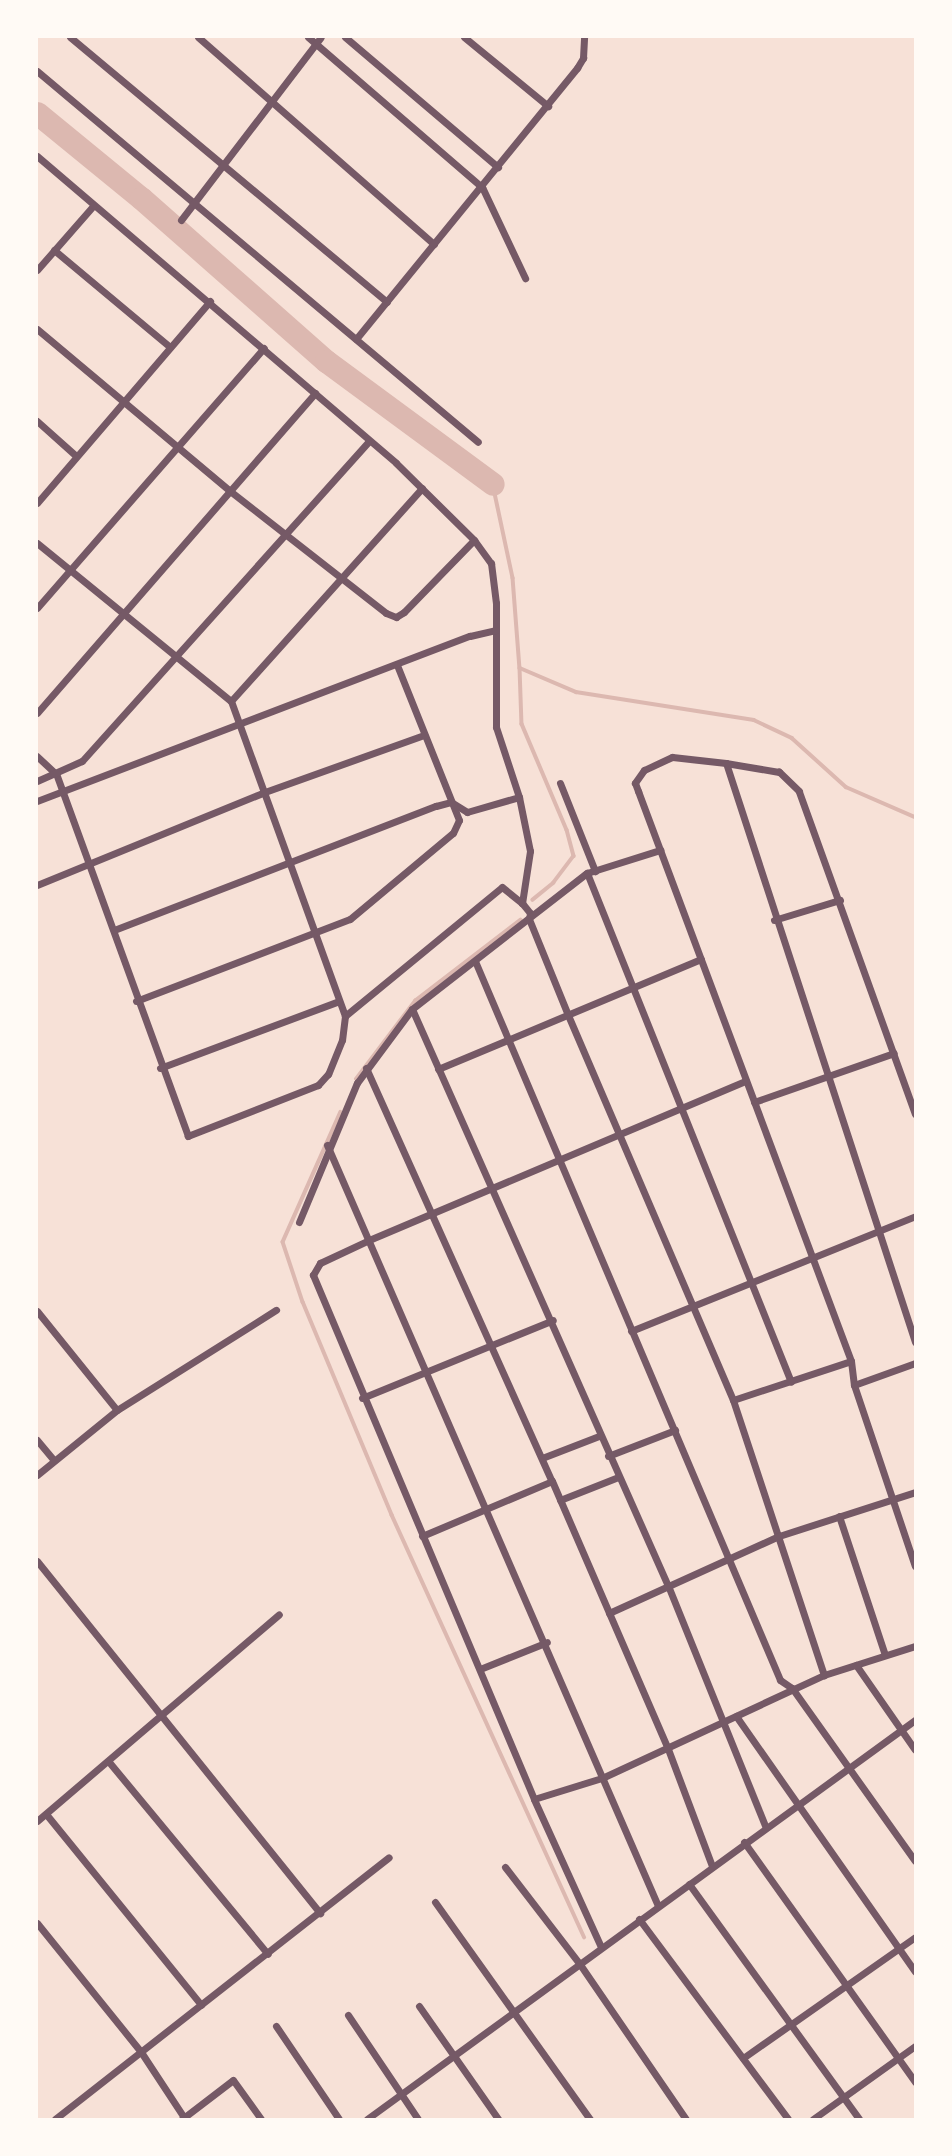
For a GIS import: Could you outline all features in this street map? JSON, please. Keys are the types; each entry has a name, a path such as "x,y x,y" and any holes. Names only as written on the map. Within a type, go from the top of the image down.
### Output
{"street":[{"path":"70,37 387,302"},
{"path":"198,37 272,105 434,244"},
{"path":"308,37 482,187 525,278"},
{"path":"181,220 272,105 321,37"},
{"path":"345,37 498,167"},
{"path":"464,37 548,106"},
{"path":"356,339 548,106 583,58 584,37"},
{"path":"37,71 194,206 478,442"},
{"path":"38,159 210,301 422,488 474,540 491,563 496,727 519,797 530,851 522,903"},
{"path":"37,271 93,206"},
{"path":"54,250 170,348"},
{"path":"37,503 210,301"},
{"path":"37,329 229,491 396,617 474,540"},
{"path":"37,608 264,348"},
{"path":"37,713 315,393"},
{"path":"37,421 76,456"},
{"path":"37,780 82,761 178,659 368,442"},
{"path":"231,701 422,488"},
{"path":"37,543 231,701 262,793 345,1016 342,1040 328,1074 318,1085 188,1136 160,1068 114,930 87,866 56,774 37,757"},
{"path":"37,801 495,630"},
{"path":"136,1002 350,919 453,833 460,820 397,665"},
{"path":"37,885 262,793 424,735"},
{"path":"915,1114 799,791 779,772 726,763 672,757 644,770 635,783 638,792 851,1361 854,1385 915,1566"},
{"path":"726,763 875,1231 915,1342"},
{"path":"561,783 633,987 791,1382"},
{"path":"451,802 467,812 519,797"},
{"path":"114,930 451,802"},
{"path":"299,1222 327,1145 366,1068 412,1009 591,872 660,850"},
{"path":"345,1016 502,887 530,913 528,919 568,1015 621,1132 733,1400 824,1675"},
{"path":"775,920 840,900"},
{"path":"438,1069 701,959"},
{"path":"475,961 557,1160 780,1680 792,1689 915,1861"},
{"path":"160,1068 339,1002"},
{"path":"412,1009 495,1186 599,1436 669,1588 765,1826"},
{"path":"754,1102 894,1053"},
{"path":"366,1068 552,1481 668,1749 712,1866"},
{"path":"601,1947 534,1799 362,1398 313,1275 320,1262 369,1240 746,1081"},
{"path":"327,1145 485,1510 547,1642 658,1906"},
{"path":"631,1331 915,1216"},
{"path":"37,1475 117,1410 276,1310"},
{"path":"38,1316 117,1410"},
{"path":"362,1398 553,1320"},
{"path":"733,1400 851,1361"},
{"path":"854,1385 915,1363"},
{"path":"608,1456 675,1430"},
{"path":"542,1458 599,1436"},
{"path":"37,1440 54,1460"},
{"path":"560,1500 618,1477"},
{"path":"422,1536 552,1481"},
{"path":"609,1613 731,1561 779,1536 915,1492"},
{"path":"839,1517 886,1655"},
{"path":"37,1561 320,1913"},
{"path":"37,1821 279,1614"},
{"path":"480,1669 547,1642"},
{"path":"534,1799 602,1778 824,1675 915,1646"},
{"path":"856,1665 915,1750"},
{"path":"736,1716 915,1972"},
{"path":"367,2119 795,1804 915,1720"},
{"path":"109,1762 268,1954"},
{"path":"46,1814 201,2006"},
{"path":"744,1842 915,2082"},
{"path":"55,2119 389,1857"},
{"path":"505,1867 579,1963 686,2119"},
{"path":"689,1884 859,2119"},
{"path":"435,1902 590,2119"},
{"path":"639,1919 788,2119"},
{"path":"37,1923 141,2052 184,2119 233,2080 261,2119"},
{"path":"743,2058 794,2026 915,1937"},
{"path":"419,2006 498,2119"},
{"path":"348,2015 418,2119"},
{"path":"276,2026 339,2119"},
{"path":"813,2119 844,2100 915,2046"}],"waterway":[{"path":"37,113 141,198 326,361 493,484"},
{"path":"493,484 513,578 520,668 576,692 754,720 792,738 846,787 915,817"},
{"path":"520,668 522,724 567,830 574,856 554,883 533,900"},
{"path":"356,1079 415,1001 520,920"},
{"path":"341,1112 283,1242 303,1302 392,1515 584,1937"}]}
